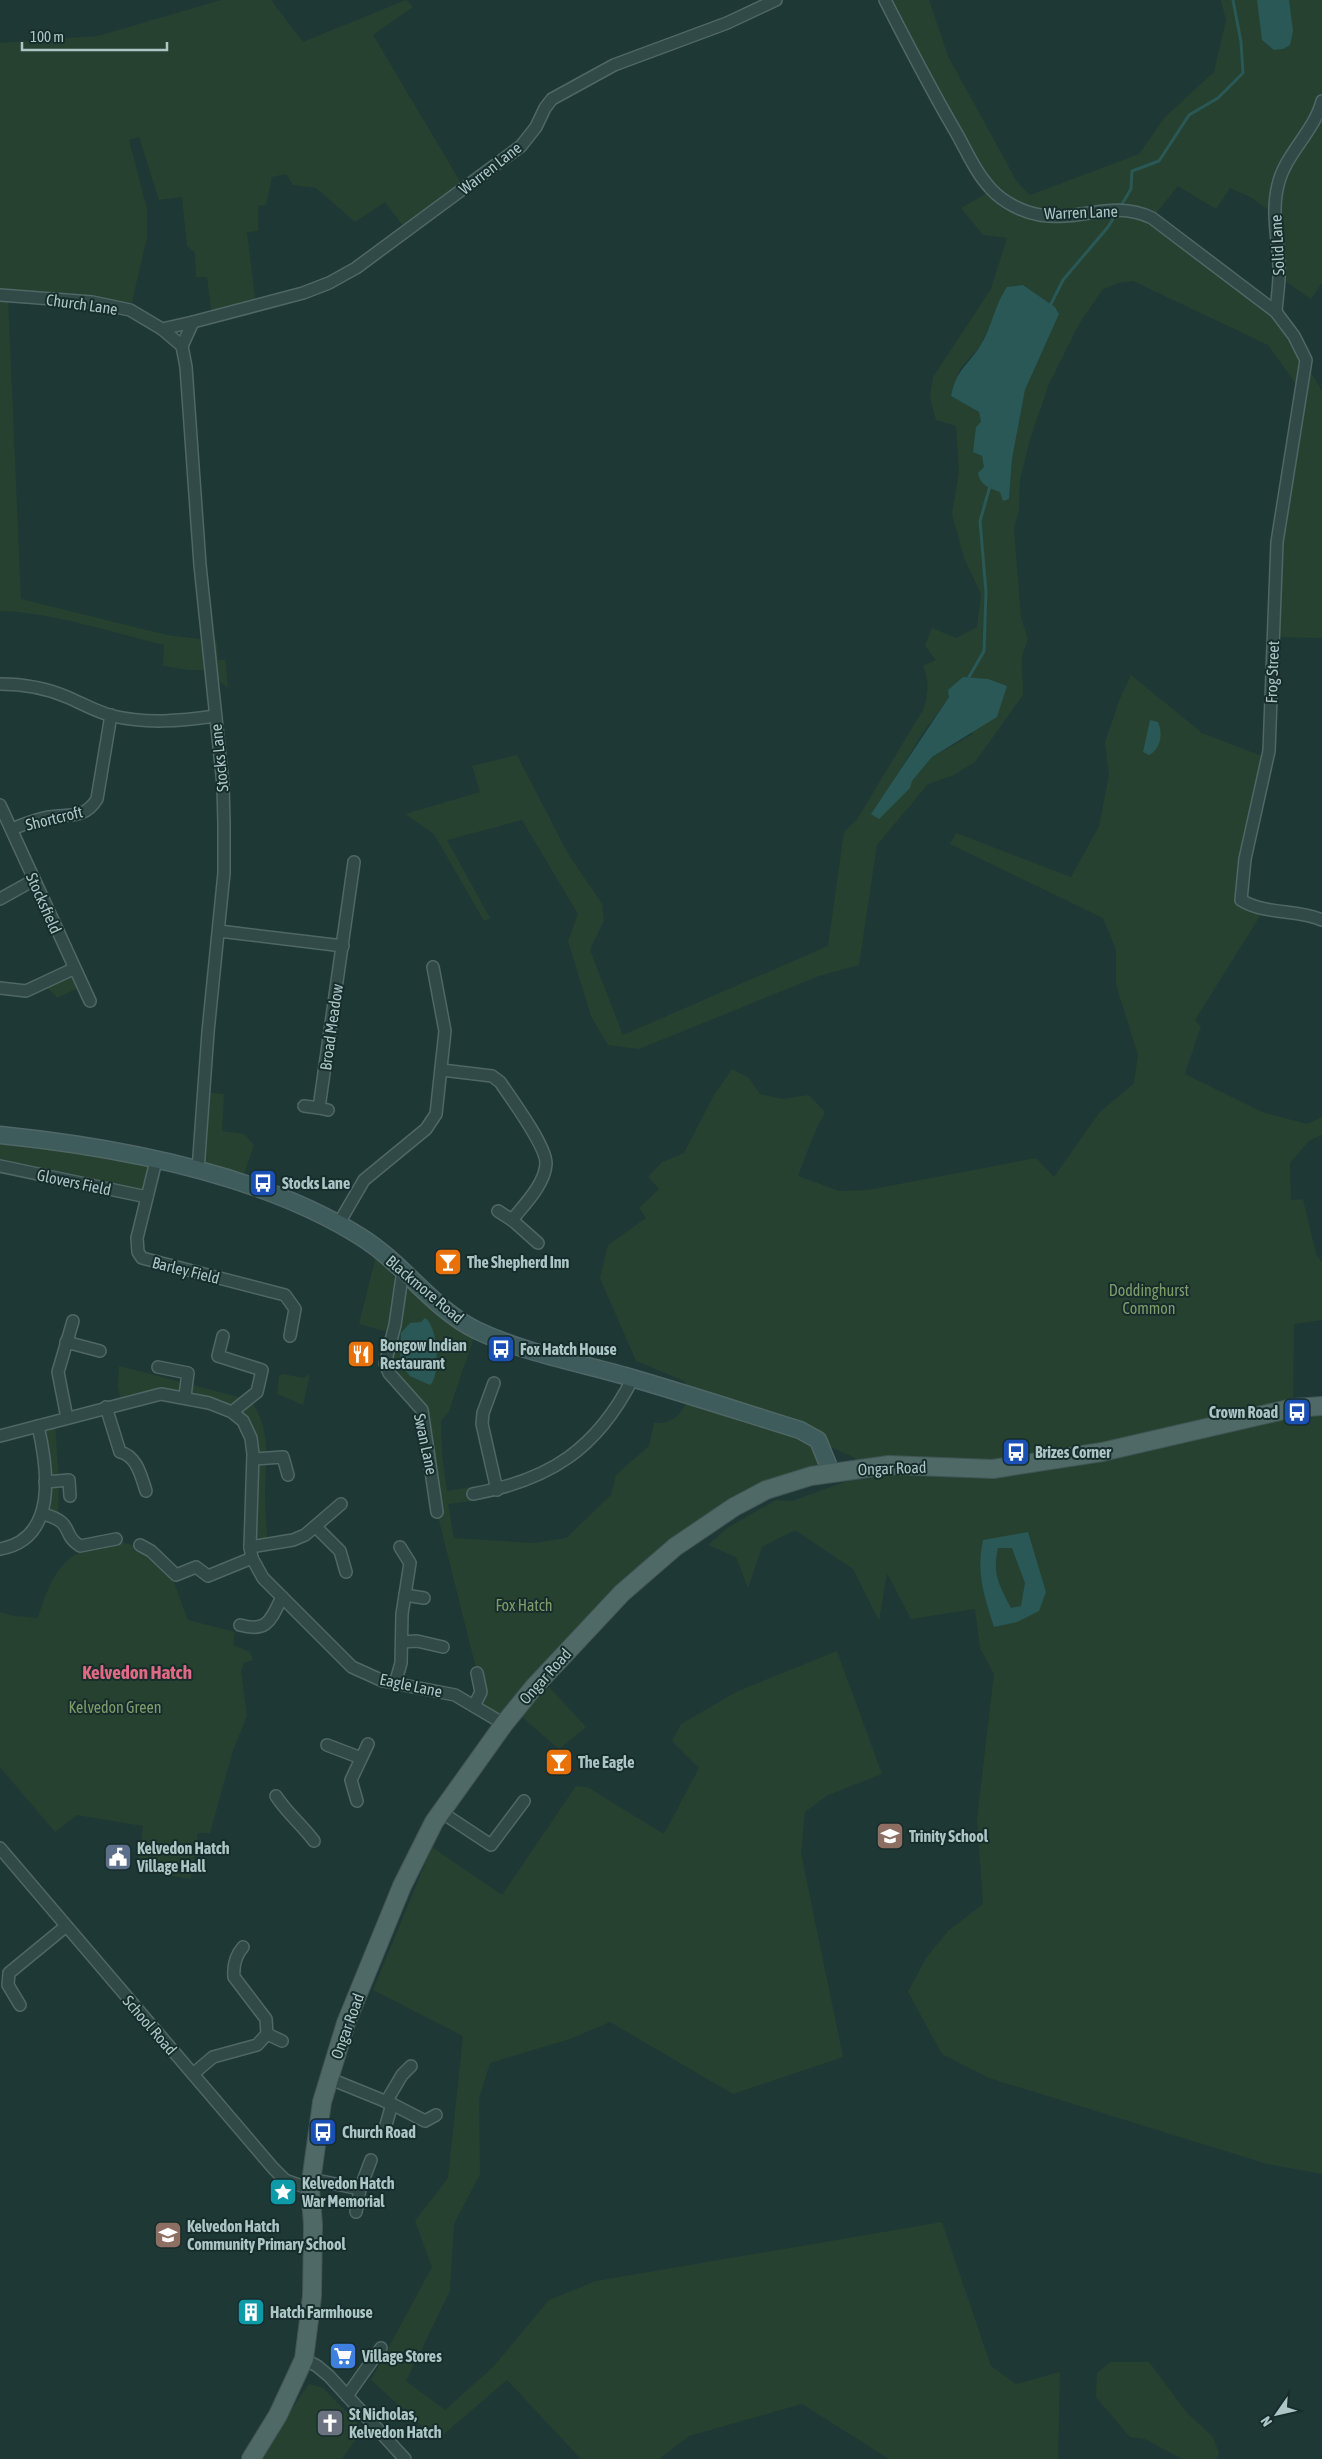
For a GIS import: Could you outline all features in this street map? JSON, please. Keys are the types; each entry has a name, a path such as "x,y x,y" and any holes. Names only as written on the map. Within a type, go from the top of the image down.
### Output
{"main road":[{"name":"Ongar Road","path":"252,2459 278,2415 304,2359 312,2296 313,2224 311,2184 322,2102 346,2022 402,1886 441,1812 504,1724 534,1687 617,1599 675,1547 734,1507 766,1490 796,1480 831,1472 889,1465 993,1469 1102,1452 1293,1408 1322,1406"}],"street":[{"name":"Warren Lane","path":"162,329 287,298 329,283 390,244 521,146 552,99 563,92 614,65 727,23 776,0"},
{"name":"Warren Lane","path":"885,0 983,179 1002,198 1024,210 1040,215 1060,216 1110,209 1137,211 1152,218 1276,312 1294,336 1306,360"},
{"name":"Solid Lane","path":"1276,312 1280,268 1274,214 1278,185 1283,170 1319,114 1322,101"},
{"name":"Church Lane","path":"0,294 92,302 130,310 162,329 182,346"},
{"path":"182,346 193,322"},
{"name":"Stocks Lane","path":"182,346 186,367 200,565 223,785 224,824 224,873 208,1032 198,1170"},
{"name":"Frog Street","path":"1306,360 1277,542 1269,751 1245,859 1241,900 1255,906 1312,916 1322,920"},
{"path":"0,684 18,684 43,689 111,715 137,721 157,722 215,716"},
{"name":"Shortcroft","path":"12,829 50,817 76,816 88,811 93,806 97,799 111,715"},
{"name":"Stocksfield","path":"0,805 73,968 90,1000"},
{"name":"Broad Meadow","path":"304,1106 324,1109 354,862"},
{"path":"0,899 34,880"},
{"path":"219,931 343,946"},
{"path":"339,1223 364,1180 426,1129 436,1114 445,1031 433,967"},
{"path":"0,988 26,991 73,968"},
{"path":"442,1070 492,1076 500,1082 539,1142 546,1163 542,1178 512,1220"},
{"name":"Blackmore Road","path":"0,1135 45,1140 156,1160 248,1185 339,1223 364,1239 403,1270 459,1320 476,1330 503,1342 633,1378 800,1430 818,1440 831,1472"},
{"name":"Barley Field","path":"156,1160 136,1245 142,1258 285,1295 295,1309 290,1336"},
{"name":"Glovers Field","path":"0,1166 147,1197"},
{"path":"498,1211 512,1220 538,1243"},
{"name":"Swan Lane","path":"403,1270 395,1324 385,1364 389,1373 422,1410 437,1512"},
{"path":"67,1418 58,1372 73,1320"},
{"path":"223,1336 218,1356 262,1370 257,1392 232,1412"},
{"path":"66,1342 100,1351"},
{"path":"158,1367 188,1373 185,1396"},
{"path":"472,1494 496,1490 528,1481 570,1457 584,1446 604,1425 622,1400 633,1378"},
{"path":"494,1383 483,1413 482,1424 496,1490"},
{"path":"0,1436 161,1394 185,1396 232,1412 242,1422 251,1438 251,1553"},
{"path":"106,1407 120,1452 131,1457 140,1473 146,1491"},
{"path":"0,1549 14,1546 25,1538 36,1527 43,1514 45,1482 43,1447 38,1426"},
{"path":"252,1464 283,1457 288,1475"},
{"path":"45,1482 69,1480 70,1496"},
{"path":"140,1545 150,1550 176,1575 196,1567 208,1576 251,1553 306,1535 341,1504"},
{"path":"43,1514 58,1518 65,1523 72,1538 80,1546 116,1539"},
{"path":"316,1527 340,1551 346,1572"},
{"path":"395,1684 401,1664 402,1614 410,1563 400,1547"},
{"name":"Eagle Lane","path":"251,1553 263,1578 352,1667 380,1680 455,1695 504,1724"},
{"path":"405,1595 424,1598"},
{"path":"240,1626 262,1627 270,1621 282,1596"},
{"path":"402,1642 416,1641 443,1647"},
{"path":"474,1706 481,1692 477,1673"},
{"path":"357,1801 351,1780 368,1744"},
{"path":"327,1745 361,1758"},
{"path":"276,1796 283,1807 302,1825 314,1841"},
{"path":"441,1812 491,1845 524,1801"},
{"name":"School Road","path":"0,1848 65,1927 285,2180 360,2189"},
{"path":"20,2005 8,1985 9,1973 65,1927"},
{"path":"193,2074 213,2056 257,2045 267,2034 266,2019 234,1977 238,1953 243,1947"},
{"path":"267,2034 282,2041"},
{"path":"384,2132 389,2103 402,2075 411,2066"},
{"path":"328,2078 389,2103 425,2121 436,2116"},
{"path":"356,2212 360,2189 371,2160"},
{"path":"347,2396 381,2348"},
{"path":"304,2359 317,2366 405,2459"}],"green space":[{"path":"221,0 271,0 303,42 406,0 413,7 373,35 464,188 407,231 385,202 355,222 316,188 293,185 286,174 272,177 266,205 258,206 258,231 247,232 256,306 212,316 207,277 196,277 195,253 187,246 182,197 159,200 139,137 129,140 147,209 147,238 130,310 0,294 0,43 98,36"},
{"path":"885,0 929,0 948,56 1017,182 1030,195 1139,154 1164,118 1214,72 1226,20 1221,0 1322,0 1322,283 1311,299 1279,277 1274,214 1252,198 1230,188 1216,209 1178,186 1152,218 1276,312 1322,391 1322,638 1273,637 1277,542 1301,391 1268,345 1133,281 1118,283 1102,290 1079,324 1049,384 1030,439 1020,480 1019,510 1014,528 1021,618 1028,638 1022,657 1023,695 975,762 954,775 928,784 877,845 859,965 819,976 639,1049 608,1045 591,1016 568,941 578,914 522,820 447,840 490,918 484,921 434,834 405,814 480,792 472,766 517,755 567,852 602,904 604,920 590,950 623,1035 828,946 844,832 856,821 923,710 928,688 923,666 936,660 925,646 932,628 956,638 977,627 981,594 964,558 952,514 959,472 956,426 936,420 930,398 933,377 991,289 1007,238 983,235 961,208 992,190","holes":["1023,285 1055,307 1059,314 1025,390 1012,459 1009,499 991,480 982,456 973,452 981,422 979,412 951,396 960,369 980,346 999,307","949,697 973,734 932,757 912,781 871,814 890,787 920,737"]},
{"path":"0,296 8,297 21,599 167,635 217,641 218,660 225,660 228,688 206,670 188,670 163,666 164,645 61,619 0,611"},
{"path":"1131,675 1202,733 1267,758 1241,899 1265,908 1195,1020 1201,1026 1185,1074 1262,1112 1307,1124 1322,1117 1322,1135 1309,1141 1290,1163 1291,1200 1303,1199 1316,1254 1322,1262 1322,1320 1294,1324 1293,1418 1322,1409 1322,2174 1267,2164 989,2078 942,2054 908,1992 926,1958 948,1931 983,1904 977,1819 994,1674 980,1648 975,1609 911,1619 887,1573 879,1621 853,1569 795,1530 762,1547 748,1588 736,1557 708,1545 727,1528 776,1500 792,1501 858,1477 855,1458 818,1441 831,1472 811,1476 675,1547 504,1724 474,1706 480,1684 437,1512 422,1418 389,1373 392,1333 359,1324 376,1256 392,1273 400,1293 413,1288 474,1337 449,1411 441,1421 442,1455 447,1491 471,1487 473,1501 448,1504 454,1538 534,1543 566,1538 611,1495 616,1475 649,1446 654,1423 668,1422 677,1416 684,1408 690,1396 684,1381 636,1361 600,1278 608,1245 646,1218 639,1208 659,1189 648,1177 662,1162 684,1153 714,1095 732,1069 749,1078 760,1094 783,1099 809,1095 825,1112 814,1134 798,1176 839,1191 868,1190 1036,1158 1054,1177 1099,1113 1134,1083 1138,1055 1116,985 1116,950 1103,918 950,844 956,833 1071,877 1099,826 1109,775 1105,742 1119,701"},
{"path":"73,969 82,986 57,998 44,984"},
{"path":"204,1092 224,1094 222,1131 244,1134 254,1145 241,1183 198,1170"},
{"path":"0,1135 156,1161 147,1197 0,1166"},
{"path":"119,1366 250,1400 261,1421 266,1443 265,1504 268,1544 250,1547 253,1454 242,1421 185,1396 121,1403 118,1387"},
{"path":"283,1374 303,1378 310,1374 303,1405 277,1394 279,1376"},
{"path":"55,1422 59,1481 58,1518 43,1514 38,1426"},
{"name":"Kelvedon Green","path":"121,1542 139,1547 170,1571 188,1620 235,1632 233,1645 250,1652 253,1660 244,1663 241,1671 247,1716 233,1750 210,1833 198,1833 191,1879 137,1870 143,1826 77,1815 55,1832 0,1767 0,1612 14,1616 38,1618 49,1587 64,1564 75,1555 87,1549 103,1544"},
{"path":"837,1651 882,1774 828,1795 805,1812 801,1853 843,2057 733,2094 610,2022 570,2039 490,2063 479,2099 480,2174 454,2224 450,2291 406,2381 445,2410 493,2367 549,2300 596,2281 942,2222 991,2366 1016,2384 1060,2372 1058,2459 889,2459 802,2404 689,2436 659,2459 581,2459 507,2380 437,2440 371,2380 432,2267 415,2221 448,2178 463,2036 373,1990 432,1847 502,1895 576,1786 587,1787 664,1834 699,1768 672,1741 681,1724 738,1691"},
{"path":"549,1687 586,1727 559,1749 521,1716"},
{"path":"1111,2362 1149,2362 1187,2413 1213,2437 1219,2453 1216,2459 1182,2459 1145,2439 1130,2437 1096,2397 1097,2373"},
{"path":"309,2384 323,2388 363,2429 342,2459 257,2459"}],"water":[{"path":"1257,0 1289,0 1293,31 1290,45 1283,49 1274,50 1262,40"},
{"path":"1023,285 1055,307 1059,314 1025,390 1012,459 1009,499 1003,501 1000,492 986,486 979,477 978,473 984,467 982,456 973,452 976,427 981,422 979,412 951,396 959,373 984,339 999,301 1007,287"},
{"path":"963,677 988,679 1007,686 997,717 932,757 912,781 910,788 879,819 871,814 949,697 948,690"},
{"path":"1150,720 1158,722 1161,736 1156,749 1149,755 1143,752"},
{"path":"425,1318 433,1330 437,1362 436,1372 430,1385 410,1376 400,1364 401,1333 410,1323 421,1322"},
{"path":"1028,1532 1046,1592 1039,1611 1017,1622 994,1627 982,1584 980,1563 983,1540","holes":["998,1548 1012,1548 1025,1583 1021,1606 1011,1608 996,1573 996,1557"]}],"waterway":[{"path":"1119,209 1131,189 1132,171 1159,161 1189,115 1218,98 1243,73 1241,42 1233,0"},
{"path":"1049,308 1063,280 1108,227 1116,214"},
{"path":"969,677 984,651 986,592 980,521 990,486"}],"place":[{"name":"Stocks Lane","path":"263,1183"},
{"name":"The Shepherd Inn","path":"448,1262"},
{"name":"Fox Hatch House","path":"501,1349"},
{"name":"Bongow Indian Restaurant","path":"361,1354"},
{"name":"Crown Road","path":"1297,1412"},
{"name":"Brizes Corner","path":"1016,1452"},
{"name":"The Eagle","path":"559,1762"},
{"name":"Trinity School","path":"890,1836"},
{"name":"Kelvedon Hatch Village Hall","path":"118,1857"},
{"name":"Church Road","path":"323,2132"},
{"name":"Kelvedon Hatch War Memorial","path":"283,2192"},
{"name":"Kelvedon Hatch Community Primary School","path":"168,2235"},
{"name":"Hatch Farmhouse","path":"251,2312"},
{"name":"Village Stores","path":"343,2356"},
{"name":"St Nicholas, Kelvedon Hatch","path":"330,2423"}],"district":[{"name":"Kelvedon Hatch","path":"137,1672"}],"park label":[{"name":"Doddinghurst Common","path":"1149,1299"},
{"name":"Fox Hatch","path":"524,1605"}]}
